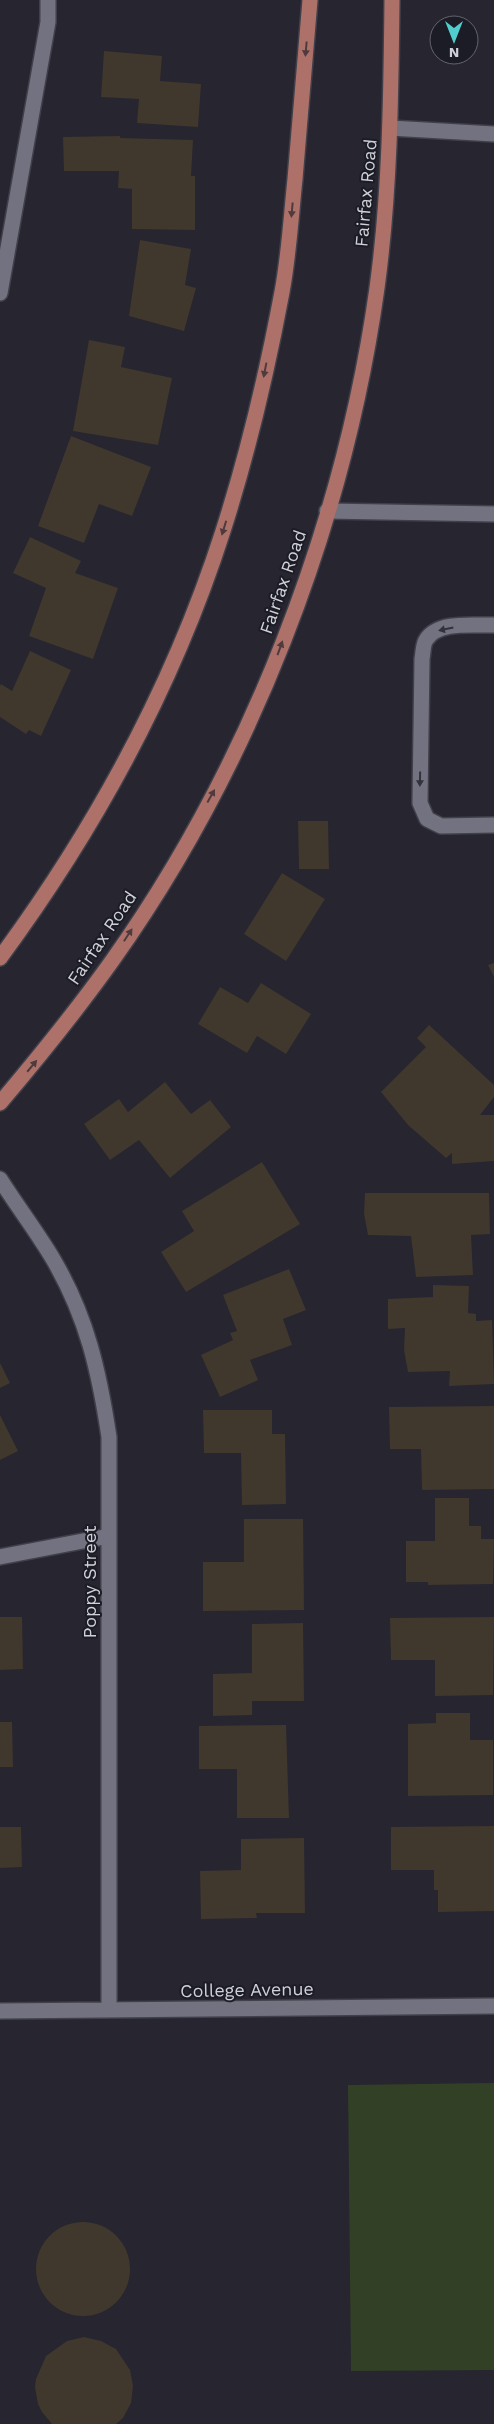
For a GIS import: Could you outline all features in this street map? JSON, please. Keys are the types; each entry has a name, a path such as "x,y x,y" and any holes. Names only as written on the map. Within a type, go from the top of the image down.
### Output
{"main road":[{"path":"0,958 30,917 87,830 137,738 181,643 222,532 258,406 282,292 288,247 310,0"},
{"name":"Fairfax Road","path":"0,1103 48,1046 113,958 172,867 225,771 271,672 314,555 351,423 376,289 390,128 392,0"}],"street":[{"path":"0,293 48,22 48,0"},
{"path":"390,128 494,134"},
{"path":"327,511 494,514"},
{"path":"494,625 450,627 438,630 426,640 422,659 420,803 427,819 441,826 494,825"},
{"name":"Poppy Street","path":"0,1179 53,1258 81,1315 100,1375 109,1437 108,2010"},
{"path":"0,1557 109,1536"},
{"name":"College Avenue","path":"0,2011 494,2006"}],"green space":[{"path":"494,2083 494,2370 351,2371 348,2085"}],"building":[{"path":"104,51 162,56 160,81 201,84 198,127 137,123 139,99 101,97"},
{"path":"120,136 120,138 193,140 191,176 195,176 195,230 132,229 132,189 118,188 119,171 64,171 63,137"},
{"path":"140,240 191,249 185,285 196,288 184,331 129,316"},
{"path":"89,340 125,347 121,367 172,378 158,445 73,431"},
{"path":"71,436 151,467 132,516 99,504 84,543 38,526"},
{"path":"30,537 81,561 75,573 118,588 93,659 29,636 46,588 13,573"},
{"path":"30,651 71,670 41,736 29,730 26,734 0,717 0,686 1,684 12,691"},
{"path":"298,821 328,821 329,869 299,869"},
{"path":"282,873 325,899 286,961 244,934"},
{"path":"494,963 494,977 488,965"},
{"path":"261,983 311,1014 286,1054 257,1036 247,1053 198,1024 220,987 248,1003"},
{"path":"429,1025 494,1085 494,1097 480,1115 494,1115 494,1161 452,1164 452,1153 446,1158 408,1125 381,1092 426,1047 417,1038"},
{"path":"165,1082 191,1114 210,1100 231,1127 170,1178 139,1140 110,1160 84,1124 119,1099 128,1112"},
{"path":"262,1162 300,1224 186,1292 161,1252 194,1231 182,1211"},
{"path":"365,1193 489,1193 490,1234 471,1235 473,1275 416,1277 411,1236 368,1235 364,1214"},
{"path":"289,1269 306,1310 283,1319 292,1345 250,1360 258,1380 220,1397 201,1355 233,1340 230,1333 237,1331 223,1295"},
{"path":"433,1285 469,1286 468,1313 476,1314 476,1321 492,1320 494,1384 449,1386 450,1371 408,1372 404,1350 405,1328 388,1329 388,1299 433,1297"},
{"path":"0,1363 10,1383 0,1388"},
{"path":"494,1406 494,1489 422,1490 421,1449 390,1449 389,1407"},
{"path":"203,1410 272,1410 272,1434 285,1434 286,1504 242,1505 241,1453 204,1453"},
{"path":"0,1415 18,1451 0,1460"},
{"path":"435,1498 469,1498 469,1526 481,1526 481,1539 494,1539 493,1584 428,1585 428,1582 406,1582 406,1541 435,1541"},
{"path":"244,1519 303,1519 304,1610 203,1611 203,1562 244,1562"},
{"path":"0,1617 22,1617 23,1669 0,1670"},
{"path":"494,1617 493,1695 435,1696 435,1660 391,1660 390,1618"},
{"path":"303,1623 304,1701 252,1701 252,1715 213,1716 213,1674 252,1673 252,1624"},
{"path":"436,1713 470,1713 470,1740 493,1740 493,1795 408,1796 408,1724 436,1723"},
{"path":"0,1722 12,1722 13,1767 0,1767"},
{"path":"286,1725 289,1818 237,1818 237,1769 199,1769 199,1726"},
{"path":"494,1826 494,1911 438,1912 438,1890 434,1890 434,1870 391,1870 391,1827"},
{"path":"0,1827 21,1827 22,1867 0,1868"},
{"path":"304,1838 305,1913 256,1913 257,1918 201,1919 200,1871 241,1870 241,1839"},
{"path":"83,2222 101,2225 116,2236 127,2251 130,2269 127,2287 116,2302 101,2313 83,2316 65,2313 50,2302 39,2287 36,2269 39,2251 50,2236 65,2225"},
{"path":"84,2337 101,2341 116,2349 130,2370 133,2386 131,2403 123,2418 116,2424 52,2424 38,2404 35,2387 36,2379 46,2356 67,2341"}]}
